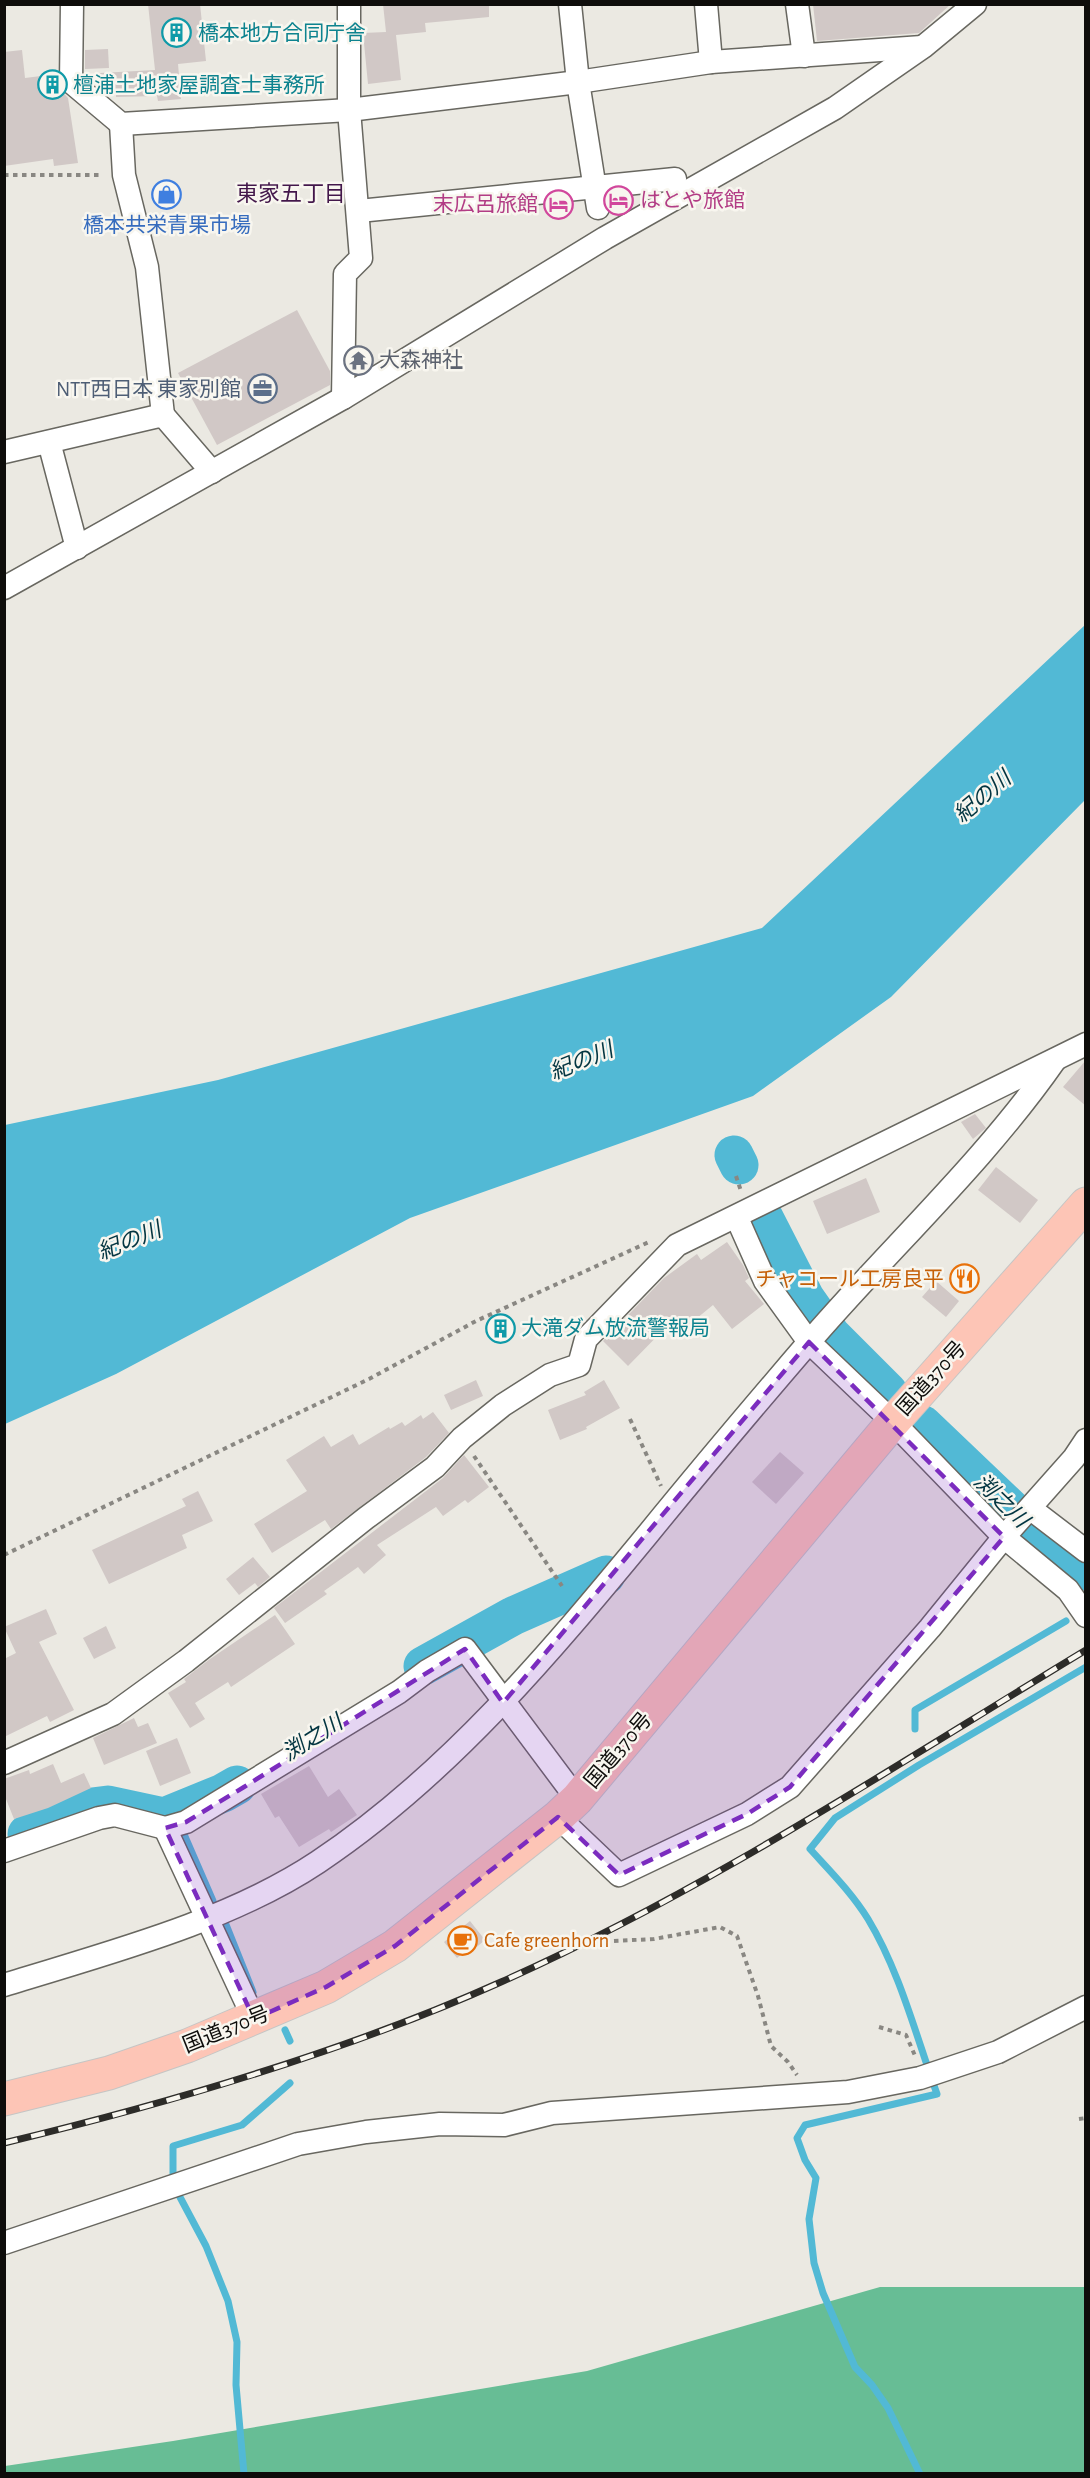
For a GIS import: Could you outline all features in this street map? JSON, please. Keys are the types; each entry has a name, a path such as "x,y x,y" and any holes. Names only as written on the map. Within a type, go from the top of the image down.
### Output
{"highway":[{"name":"国道370号","path":"4,2099 109,2073 254,2019 326,1988 394,1946 568,1808 892,1422 1086,1204"}],"street":[{"path":"72,4 71,82 122,124 349,110 578,82 711,62 923,47"},
{"path":"343,398 345,274 361,258 349,110 349,4"},
{"path":"570,4 578,82 596,197"},
{"path":"706,4 711,62"},
{"path":"797,4 804,56"},
{"path":"4,588 343,398 605,238 835,108 923,47 975,4"},
{"path":"122,124 124,175 147,267 163,415 212,472"},
{"path":"359,212 478,201 596,197 675,179"},
{"path":"4,453 163,415"},
{"path":"50,442 77,548"},
{"path":"4,1763 112,1714 205,1646 366,1518 435,1467 462,1438 519,1394 550,1376 579,1365 586,1339 677,1245 737,1218 796,1186 1086,1044"},
{"path":"4,1985 208,1918 316,1863 414,1788 503,1703 813,1337 1022,1108 1055,1060"},
{"path":"737,1218 765,1281 813,1337 892,1422 1019,1522 1086,1551"},
{"path":"4,1851 99,1818 115,1815 165,1828 186,1821 465,1649 503,1703 568,1808 619,1875 747,1814 790,1787 930,1628 1074,1458 1086,1440"},
{"path":"1019,1522 1086,1616"},
{"path":"165,1828 254,2019"},
{"path":"4,2243 298,2144 366,2132 440,2124 504,2125 552,2113 848,2091 920,2078 998,2052 1086,2007"}],"path":[{"path":"4,175 124,175"},
{"path":"736,1176 741,1190"},
{"path":"4,1555 369,1379 476,1321 659,1237"},
{"path":"630,1419 671,1506"},
{"path":"462,1438 562,1586"},
{"path":"614,1941 654,1938 720,1927 737,1936 758,1996 771,2046 788,2062 810,2095"},
{"path":"879,2027 906,2035 918,2064"},
{"path":"1079,2119 1086,2118"}],"highlighted area":[{"path":"809,1342 1004,1537 790,1787 747,1814 619,1875 558,1817 395,1946 326,1987 254,2019 165,1828 186,1822 465,1649 503,1703"}],"green space":[{"path":"880,2287 1085,2287 1085,2473 5,2473 5,2466 173,2441 587,2371"}],"water":[{"name":"紀の川","path":"1085,625 1085,800 891,997 753,1096 410,1218 116,1374 5,1424 5,1125 218,1080 762,928"}],"building":[{"path":"148,4 200,4 206,61 178,64 181,99 158,101 157,96 116,97 116,92 104,92 100,89 100,73 155,70"},
{"path":"383,4 489,4 489,17 425,23 426,32 396,35 401,80 368,84 363,33 386,32"},
{"path":"813,4 951,4 919,33 817,41"},
{"path":"108,49 109,68 85,69 85,50"},
{"path":"22,50 25,78 57,74 59,88 68,98 78,163 54,166 53,159 4,166 4,52"},
{"path":"297,310 330,371 330,385 217,445 178,373"},
{"path":"1086,1060 1086,1106 1063,1087"},
{"path":"975,1114 986,1128 973,1139 961,1122"},
{"path":"996,1167 1038,1200 1020,1223 978,1190"},
{"path":"866,1178 880,1212 827,1234 813,1201"},
{"path":"727,1242 749,1278 745,1281 764,1304 732,1329 713,1305 680,1332 671,1322 628,1366 603,1341 664,1278 697,1254 701,1260"},
{"path":"936,1281 959,1301 946,1317 922,1297"},
{"path":"476,1380 483,1396 451,1410 444,1395"},
{"path":"604,1380 620,1408 586,1427 587,1429 560,1440 548,1410 586,1395 584,1392"},
{"path":"433,1412 449,1433 426,1457 331,1529 325,1520 272,1553 254,1524 307,1491 286,1460 324,1436 331,1447 353,1434 359,1445 389,1427 390,1429 402,1422 405,1426 421,1415 423,1419"},
{"path":"780,1452 804,1473 776,1504 752,1482"},
{"path":"464,1455 489,1487 468,1503 465,1500 443,1516 436,1507 377,1545 386,1555 364,1574 358,1567 324,1591 327,1594 285,1623 274,1608 443,1478"},
{"path":"198,1491 213,1521 182,1535 187,1548 109,1584 92,1550 186,1506 182,1499"},
{"path":"253,1557 270,1577 258,1587 255,1583 239,1595 226,1579"},
{"path":"46,1609 57,1634 39,1642 74,1710 50,1722 47,1716 4,1737 4,1659 16,1653 4,1627"},
{"path":"275,1615 295,1644 231,1687 228,1682 195,1703 205,1719 190,1728 168,1693 186,1682 184,1679 210,1659"},
{"path":"106,1626 116,1648 94,1659 83,1638"},
{"path":"134,1718 138,1727 148,1723 157,1743 104,1765 93,1738"},
{"path":"177,1738 191,1773 160,1786 146,1751"},
{"path":"53,1764 61,1783 84,1773 91,1788 48,1808 14,1819 4,1794 4,1779 29,1770 30,1774"},
{"path":"309,1766 328,1797 339,1789 357,1815 331,1832 329,1829 299,1847 279,1816 275,1818 261,1794"},
{"path":"470,1921 485,1940 467,1955 464,1952 457,1958 444,1942"}],"waterway":[{"path":"734,1155 739,1165"},
{"path":"764,1218 805,1298 831,1335 888,1392"},
{"name":"渕之川","path":"923,1425 1054,1550 1086,1571"},
{"name":"渕之川","path":"423,1666 513,1616 606,1575"},
{"path":"915,1729 915,1710 1066,1621"},
{"path":"920,2474 888,2408 872,2385 855,2367 823,2293 814,2263 809,2219 816,2178 805,2160 797,2138 805,2125 937,2094 907,2005 879,1939 855,1900 810,1849 835,1818 919,1765 1086,1667"},
{"name":"渕之川","path":"27,1834 92,1807 108,1805 164,1817 237,1785"},
{"path":"183,1832 213,1901"},
{"path":"225,1922 253,1992"},
{"path":"285,2030 290,2041"},
{"path":"244,2474 236,2385 237,2342 228,2301 206,2246 173,2184 173,2146 242,2125 290,2083"}],"railway":[{"path":"4,2143 130,2111 256,2074 381,2031 501,1982 577,1946 726,1868 1086,1650"}],"place":[{"name":"橋本地方合同庁舎","path":"177,33"},
{"name":"檀浦土地家屋調査士事務所","path":"52,85"},
{"name":"橋本共栄青果市場","path":"167,194"},
{"name":"はとや旅館","path":"619,200"},
{"name":"末広呂旅館","path":"559,204"},
{"name":"大森神社","path":"358,360"},
{"name":"NTT西日本 東家別館","path":"262,389"},
{"name":"チャコール工房良平","path":"965,1279"},
{"name":"大滝ダム放流警報局","path":"500,1328"},
{"name":"Cafe greenhorn","path":"463,1940"}],"district":[{"name":"東家五丁目","path":"291,193"}]}
